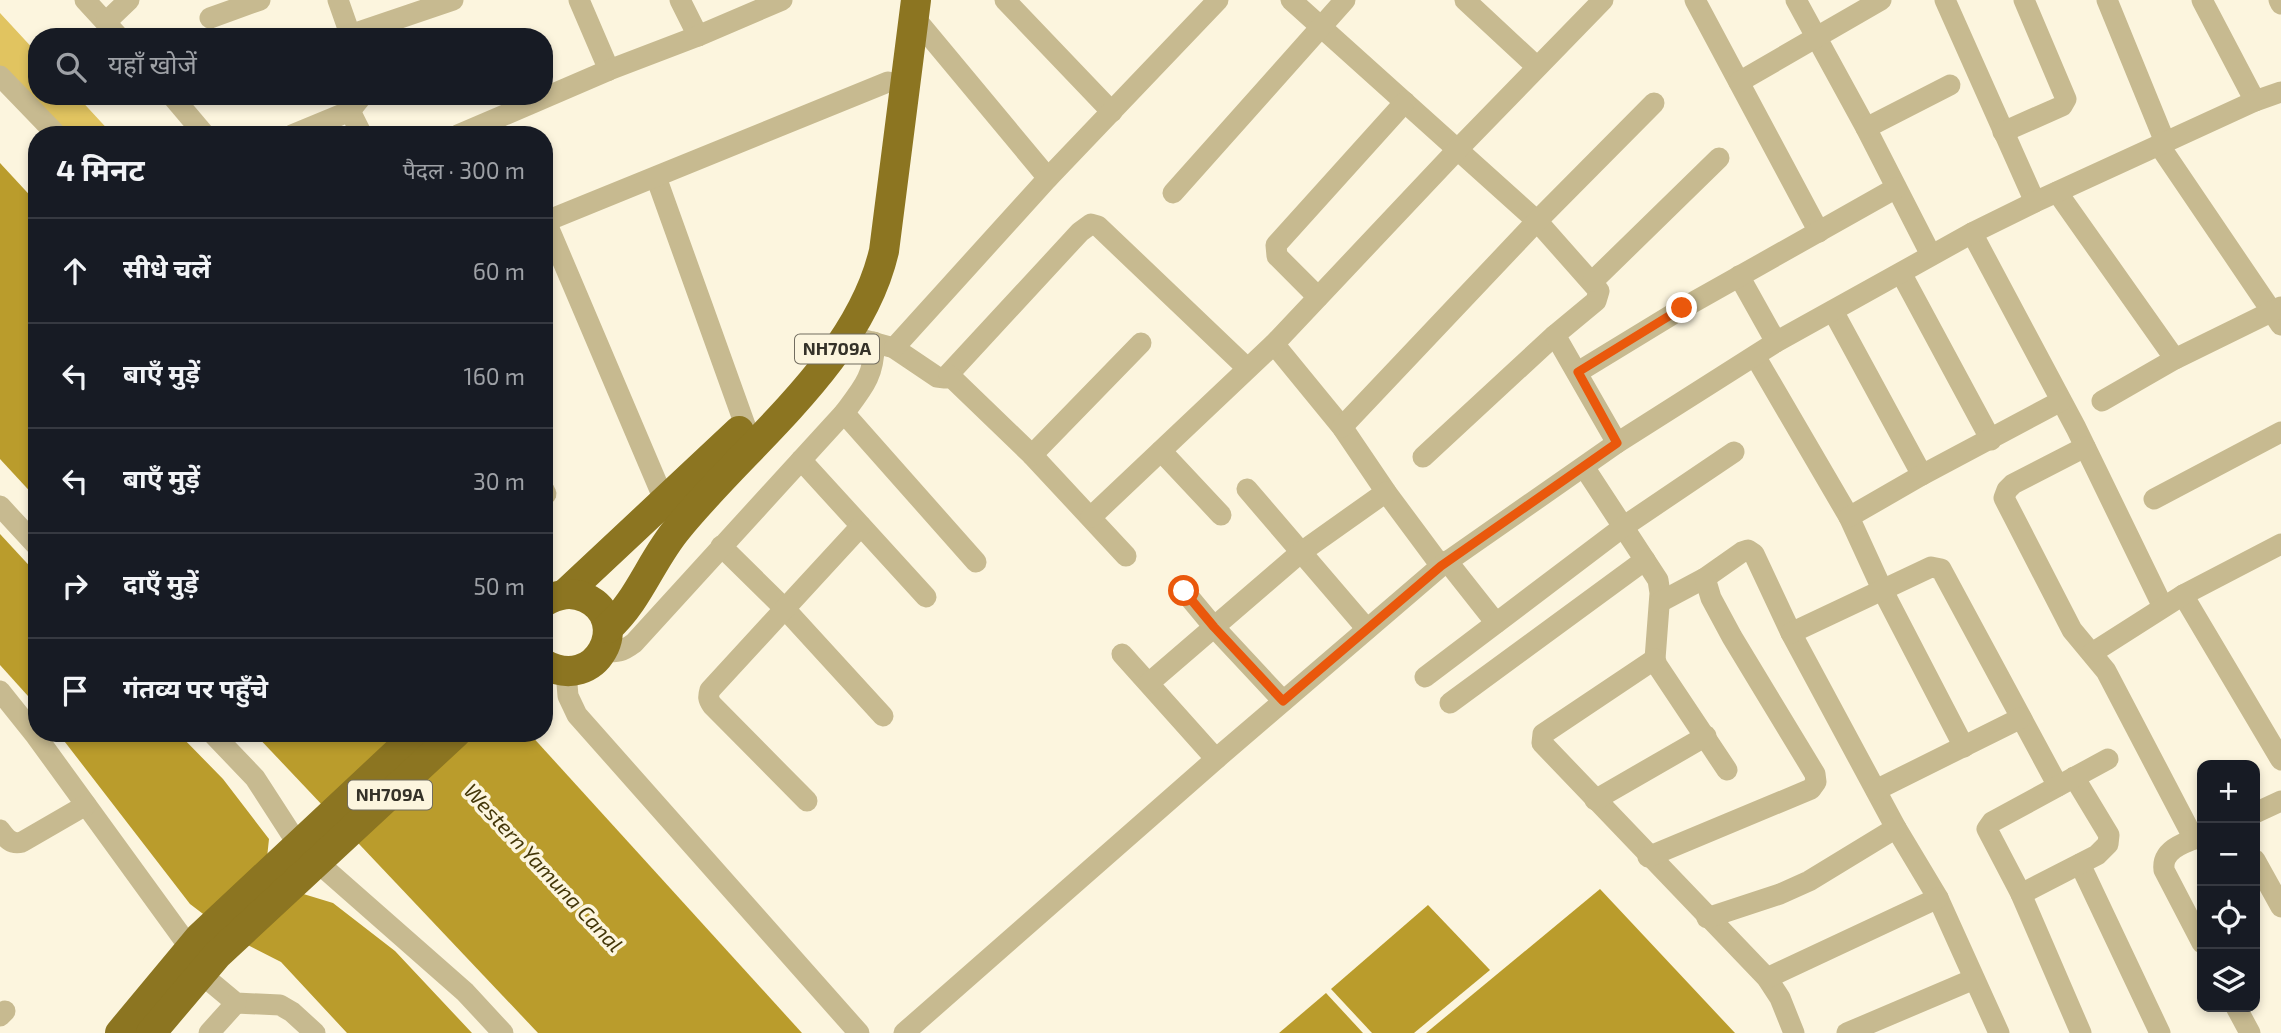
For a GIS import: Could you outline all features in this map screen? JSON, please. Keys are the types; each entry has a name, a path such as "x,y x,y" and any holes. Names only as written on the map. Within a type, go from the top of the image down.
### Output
{"highway":[{"name":"NH709A","path":"553,595 665,502 745,425 795,373 818,344 850,294 861,269 866,248 888,82 909,6"},
{"name":"NH709A","path":"553,669 577,671 588,667 676,529 809,386 872,342 866,303 879,275 884,251 909,6"},
{"name":"NH709A","path":"553,596 589,599 605,617 606,639"},
{"name":"NH709A","path":"308,855 410,742"},
{"name":"NH709A","path":"120,1033 308,855 445,742"},
{"name":"NH709A","path":"151,1033 202,953"}],"street":[{"path":"85,0 111,28"},
{"path":"113,28 129,0"},
{"path":"210,18 260,0"},
{"path":"338,0 346,28"},
{"path":"371,28 453,0"},
{"path":"579,0 610,70"},
{"path":"680,0 698,36"},
{"path":"553,100 610,70 782,0"},
{"path":"1005,0 1112,111"},
{"path":"872,342 1048,178 1218,0"},
{"path":"1291,0 1537,221 1593,281 1600,293 1596,301 1555,335 1423,457"},
{"path":"1173,193 1345,0"},
{"path":"1465,0 1536,67"},
{"path":"1091,517 1274,344 1536,67 1603,0"},
{"path":"1695,0 1819,232"},
{"path":"1796,0 1931,255"},
{"path":"1739,82 1881,0"},
{"path":"1945,0 2035,202"},
{"path":"2003,132 2063,106 2066,99 2024,0"},
{"path":"2102,401 2175,359 2278,314 2162,144 2107,0"},
{"path":"2202,0 2255,101"},
{"path":"909,6 1048,178"},
{"path":"0,76 48,126"},
{"path":"553,217 888,82"},
{"path":"1866,128 1950,85"},
{"path":"904,1033 1216,759 1444,564 1617,443 1776,342 1972,233 2255,101 2281,92"},
{"path":"1318,297 1277,256 1276,245 1405,102"},
{"path":"1342,427 1537,221 1654,103"},
{"path":"184,105 199,126"},
{"path":"310,126 352,105"},
{"path":"356,105 360,126"},
{"path":"505,126 544,105"},
{"path":"1593,281 1719,158"},
{"path":"656,177 745,425"},
{"path":"1578,372 1739,276 1896,188"},
{"path":"2057,192 2175,359"},
{"path":"872,342 941,379 949,375 1084,227 1091,224 1098,226 1247,368"},
{"path":"1972,233 2085,447 2163,607"},
{"path":"553,239 665,502"},
{"path":"1901,273 1991,440"},
{"path":"1739,276 1776,342"},
{"path":"1833,311 1922,475"},
{"path":"1555,335 1617,443"},
{"path":"606,639 614,653 625,650 634,643 844,412 866,385 874,359 872,342"},
{"path":"1032,456 1141,343"},
{"path":"1274,344 1342,427 1385,492 1496,623"},
{"path":"1755,356 1849,517 1882,589 1964,747"},
{"path":"949,375 1032,456 1126,556"},
{"path":"1849,517 2061,401"},
{"path":"844,412 976,562"},
{"path":"2154,499 2281,432"},
{"path":"2085,447 2013,484 2004,498 2072,630 2106,671 2197,835"},
{"path":"1161,452 1221,515"},
{"path":"1425,677 1623,527 1734,452"},
{"path":"801,460 926,597"},
{"path":"1584,467 1658,580 1660,602 1655,659 1660,671 1727,770"},
{"path":"1247,489 1367,629"},
{"path":"1149,683 1300,553 1385,492"},
{"path":"0,506 28,536"},
{"path":"807,801 708,700 710,690 861,526"},
{"path":"2092,653 2183,595 2281,544"},
{"path":"721,546 786,610 883,716"},
{"path":"1660,602 1705,578 1742,552 1754,554 1791,633 1896,828 1938,898 1999,1033"},
{"path":"1450,703 1646,560"},
{"path":"1791,633 1931,567 1941,569 2021,718 2110,839 2097,855 2021,894"},
{"path":"1648,857 1811,789 1816,782 1815,774 1731,637 1711,598 1705,578"},
{"path":"1184,591 1283,701"},
{"path":"2183,595 2281,760"},
{"path":"1122,654 1216,759"},
{"path":"1655,659 1544,734 1542,743 1648,857 1767,978 1780,998 1794,1033"},
{"path":"553,671 577,715 859,1033"},
{"path":"0,691 28,728"},
{"path":"1876,790 2021,718"},
{"path":"1595,800 1706,736"},
{"path":"38,742 202,953 236,1003"},
{"path":"221,742 255,778 308,855 464,992 503,1033"},
{"path":"2081,1033 2021,894 1989,836 1987,827 2108,759"},
{"path":"2260,811 2281,801"},
{"path":"0,830 16,844 86,805"},
{"path":"1707,918 1780,894 1809,881 1896,828"},
{"path":"2197,838 2169,852 2163,862 2164,870 2197,933"},
{"path":"2080,864 2160,1033"},
{"path":"2260,869 2281,907"},
{"path":"1767,978 1938,898"},
{"path":"1847,1033 1974,979"},
{"path":"209,1033 236,1003"},
{"path":"236,1003 280,1005 315,1033"},
{"path":"2239,1012 2250,1033"}],"shaded area":[{"path":"0,13 28,43 28,105 85,105 105,126 40,126 0,83"}],"water":[{"path":"0,163 28,193 28,489 0,459"},
{"path":"0,534 28,564 28,696 0,665"},
{"path":"65,742 187,742 223,779 269,839 266,867 287,889 333,903 395,951 472,1033 347,1033 281,962 236,939 190,904"},
{"name":"Western Yamuna Canal","path":"263,742 537,742 802,1033 538,1033"},
{"path":"1600,889 1735,1033 1426,1033"},
{"path":"1428,905 1490,970 1414,1033 1372,1033 1331,989"},
{"path":"1326,993 1363,1033 1279,1033"}],"route":[{"path":"1184,591 1283,701 1441,566 1617,443 1578,372 1682,308"}]}
